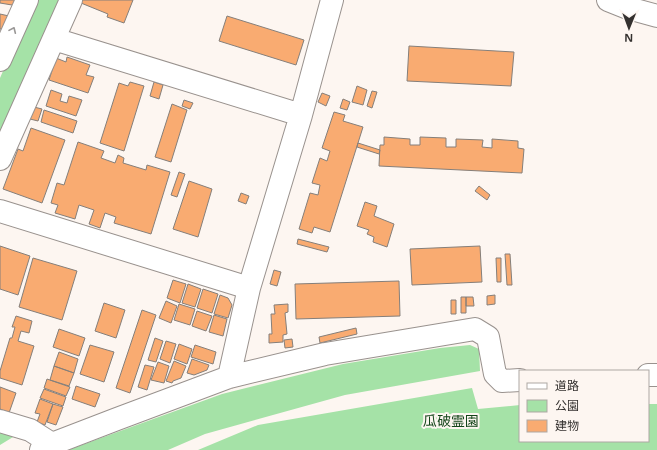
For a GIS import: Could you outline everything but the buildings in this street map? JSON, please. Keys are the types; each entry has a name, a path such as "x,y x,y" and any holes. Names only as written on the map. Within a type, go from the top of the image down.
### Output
{"street":[{"path":"0,60 27,0"},
{"path":"0,159 71,0"},
{"path":"229,377 249,288 301,116 332,0"},
{"path":"608,0 628,8 657,16"},
{"path":"54,39 301,116"},
{"path":"0,211 249,288"},
{"path":"0,421 30,430 47,447 229,377 325,354 475,329 488,337 495,374 502,381 519,380"}],"green space":[{"path":"34,0 62,0 0,143 0,78"},
{"path":"470,345 479,349 480,371 345,395 205,434 168,450 68,450 222,394 343,364 440,348"},
{"name":"瓜破霊園","path":"472,388 478,409 519,405 519,442 649,442 649,404 657,404 657,450 198,450 258,425"},
{"path":"0,428 18,434 0,445"}]}
